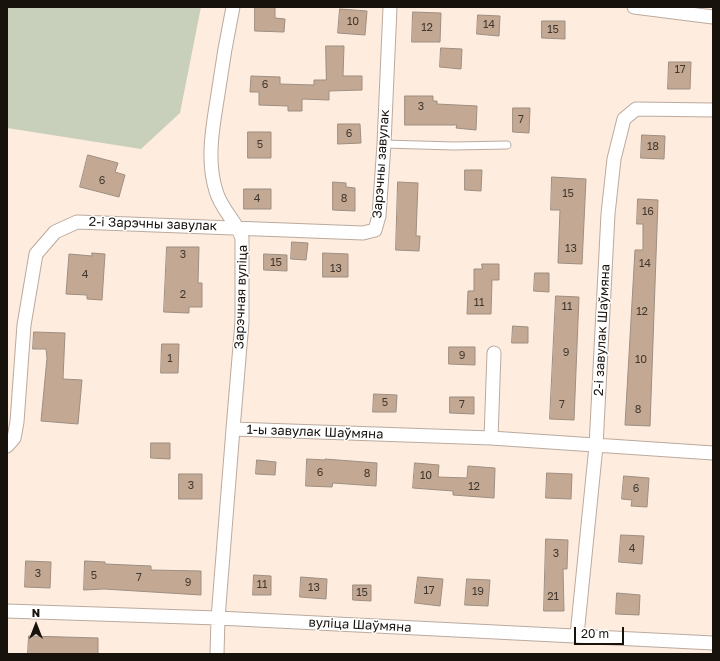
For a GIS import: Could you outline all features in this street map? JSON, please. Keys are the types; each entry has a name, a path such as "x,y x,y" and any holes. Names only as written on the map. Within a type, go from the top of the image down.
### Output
{"street":[{"name":"Зарэчная вуліца","path":"233,7 226,42 212,135 211,168 216,191 226,213 238,227 242,238 242,322 233,429"},
{"name":"Зарэчны завулак","path":"238,227 363,233 375,230 379,216 384,144 390,7"},
{"path":"634,7 713,17"},
{"name":"2-і завулак Шаўмяна","path":"577,635 596,446 608,214 614,158 624,119 636,109 713,110"},
{"name":"2-і Зарэчны завулак","path":"7,446 14,438 18,422 24,325 36,254 55,232 77,222 238,227"},
{"path":"491,438 494,352"},
{"name":"1-ы завулак Шаўмяна","path":"217,654 218,618 233,429 491,438 713,453"},
{"name":"вуліца Шаўмяна","path":"7,611 218,618 713,643"}],"lane":[{"path":"384,144 454,146 507,145"}],"green space":[{"path":"7,7 201,7 180,113 141,149 7,128"}],"building":[{"path":"255,7 275,7 275,18 285,19 284,32 255,31"},
{"path":"340,9 367,11 365,35 338,33"},
{"path":"413,12 441,13 440,42 412,42"},
{"path":"478,15 500,16 499,36 477,34"},
{"path":"542,21 565,21 565,39 542,38"},
{"path":"326,46 344,46 343,76 362,76 362,90 329,91 329,100 302,99 302,111 288,111 288,106 259,105 259,92 250,92 251,76 280,77 280,84 314,85 314,80 326,80"},
{"path":"441,48 462,49 461,69 440,67"},
{"path":"669,62 691,62 690,89 668,89"},
{"path":"405,96 433,96 433,101 437,101 437,104 477,106 476,130 456,128 457,125 405,125"},
{"path":"513,108 530,108 529,133 513,132"},
{"path":"338,124 360,124 361,143 338,144"},
{"path":"248,132 271,132 271,158 248,158"},
{"path":"642,135 665,136 664,159 641,158"},
{"path":"88,155 118,163 115,172 125,175 119,197 80,187"},
{"path":"465,170 482,170 481,191 465,190"},
{"path":"552,177 586,179 582,264 558,263 560,210 551,210"},
{"path":"333,182 346,183 346,187 355,188 355,211 333,210"},
{"path":"398,182 418,183 416,236 420,236 419,251 396,250"},
{"path":"244,189 271,189 271,209 244,209"},
{"path":"638,199 658,200 650,426 625,425 635,250 643,250 643,224 637,224"},
{"path":"292,242 308,243 306,260 291,259"},
{"path":"167,247 199,247 198,283 202,283 202,307 189,307 189,313 164,312"},
{"path":"92,253 105,254 102,300 87,299 87,295 66,294 69,254 92,256"},
{"path":"323,253 348,254 348,277 323,277"},
{"path":"264,254 287,255 287,271 264,270"},
{"path":"482,264 499,264 499,280 492,280 491,314 467,314 468,291 474,291 474,269 482,269"},
{"path":"535,273 549,273 549,292 534,291"},
{"path":"556,296 579,297 574,420 550,419"},
{"path":"513,326 528,327 528,343 512,343"},
{"path":"34,332 65,333 63,379 82,380 78,424 41,421 47,358 46,349 33,349"},
{"path":"162,344 179,344 178,373 161,373"},
{"path":"449,347 475,347 475,365 449,364"},
{"path":"374,394 397,395 396,412 373,412"},
{"path":"450,397 474,397 474,414 450,413"},
{"path":"151,443 170,443 170,459 151,458"},
{"path":"307,459 377,463 376,486 333,483 332,487 306,486"},
{"path":"257,460 276,462 275,475 256,474"},
{"path":"415,463 439,465 438,477 467,478 468,466 495,468 494,498 453,495 453,491 413,488"},
{"path":"547,473 572,474 571,499 546,498"},
{"path":"179,474 202,474 202,499 179,499"},
{"path":"624,476 649,478 647,507 631,506 632,500 622,499"},
{"path":"621,535 644,536 642,564 619,562"},
{"path":"546,539 568,540 567,569 563,569 564,611 544,611"},
{"path":"26,561 51,562 50,588 25,587"},
{"path":"85,561 105,562 105,564 151,566 151,570 201,571 201,595 104,589 84,590"},
{"path":"254,575 271,576 271,595 253,595"},
{"path":"301,577 327,579 326,599 300,597"},
{"path":"418,577 443,579 440,606 415,603"},
{"path":"467,579 490,580 488,606 465,605"},
{"path":"353,585 371,585 371,601 353,600"},
{"path":"617,593 640,595 639,615 616,614"},
{"path":"29,636 98,638 98,654 28,654"}]}
